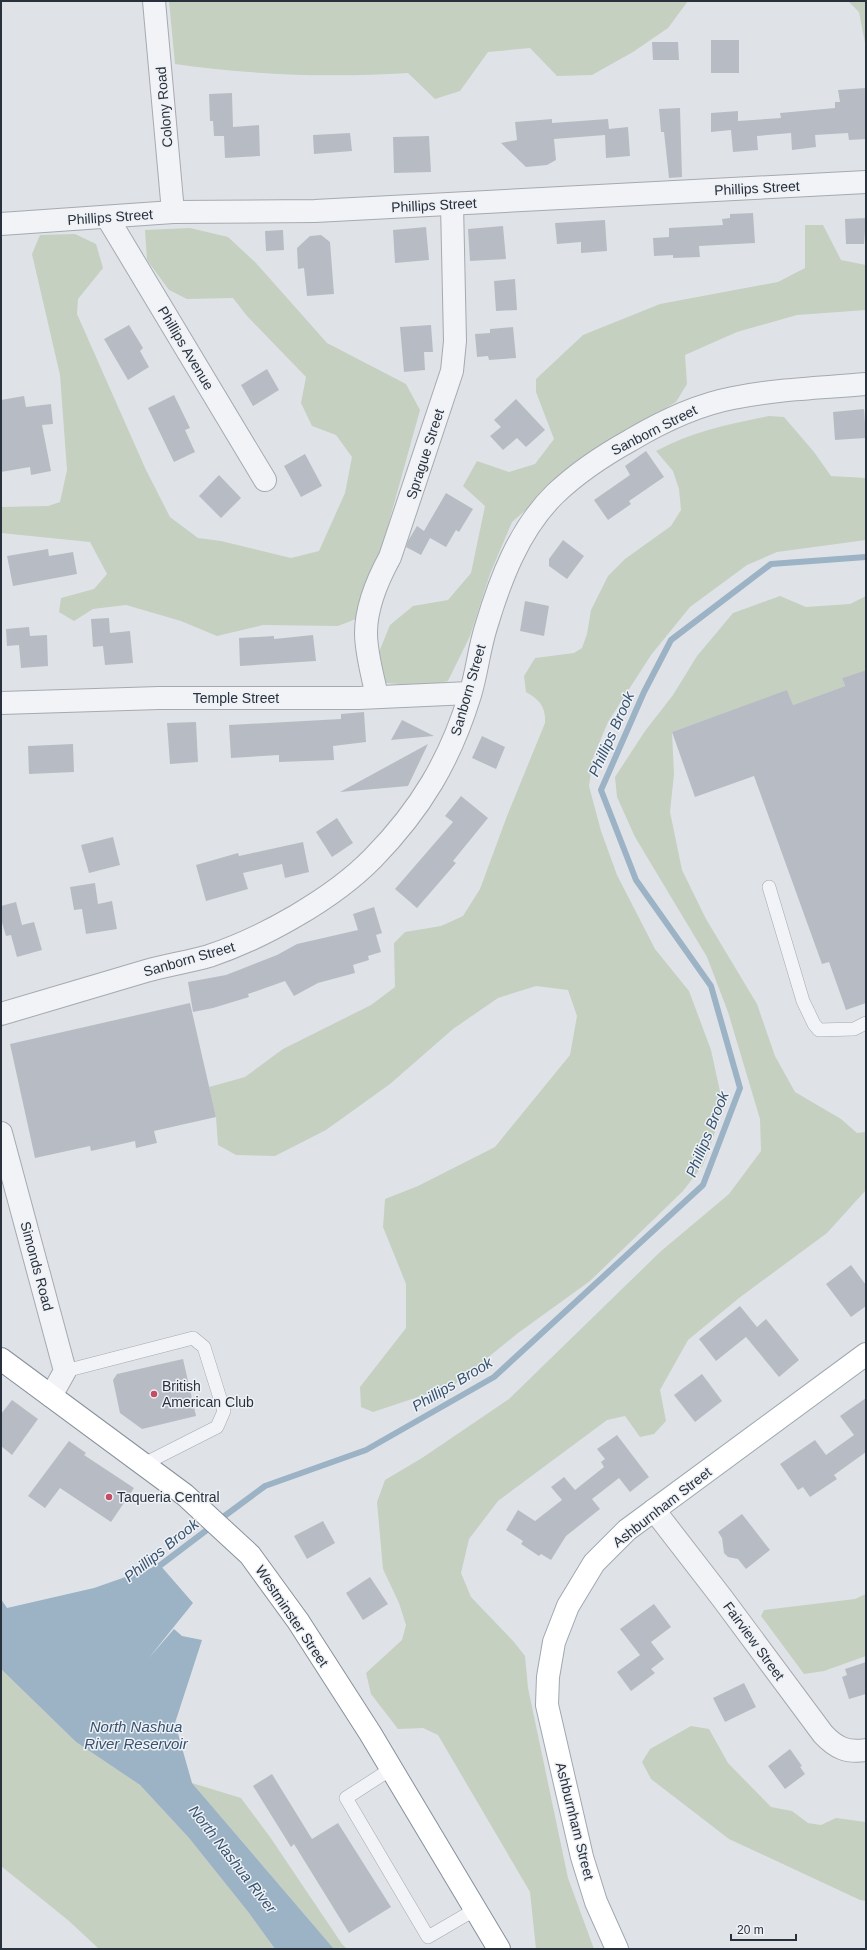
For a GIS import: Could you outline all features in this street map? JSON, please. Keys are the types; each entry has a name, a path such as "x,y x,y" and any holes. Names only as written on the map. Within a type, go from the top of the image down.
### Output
{"main road":[{"name":"Ashburnham Street","path":"617,1949 596,1902 582,1857 547,1705 548,1677 554,1642 560,1624 568,1606 594,1563 627,1530 866,1354"},
{"name":"Westminster Street","path":"1,1359 185,1495 250,1555 298,1621 391,1769 499,1949"}],"street":[{"name":"Colony Road","path":"154,1 173,212"},
{"name":"Phillips Street","path":"1,224 173,212 314,211 866,182"},
{"name":"Sprague Street","path":"377,697 366,640 368,615 379,578 390,557 452,371 455,341 452,204"},
{"name":"Phillips Avenue","path":"107,217 265,480"},
{"name":"Sanborn Street","path":"1,1014 152,970 207,956 245,942 316,903 351,878 371,860 398,831 433,784 454,740 470,693 484,632 506,568 531,524 548,501 580,472 599,458 647,430 697,407 757,394 866,384"},
{"name":"Temple Street","path":"1,703 158,698 377,697 470,693"},
{"name":"Simonds Road","path":"1,1134 65,1370"},
{"path":"51,1396 65,1370"},
{"name":"Fairview Street","path":"654,1510 722,1598 823,1734 834,1745 843,1750 855,1752 866,1750"}],"lane":[{"path":"769,887 803,1001 814,1024 819,1030 854,1029 866,1023"},
{"path":"65,1370 193,1338 204,1347 224,1412 217,1427 144,1464"},
{"path":"391,1769 346,1798 428,1937 476,1909"}],"green space":[{"path":"169,1 688,1 668,28 633,52 592,75 557,76 530,48 488,52 460,91 435,99 408,73 320,75 262,73 175,64"},
{"path":"848,1 866,1 866,48 859,12"},
{"path":"805,225 823,225 841,260 866,265 866,310 797,315 737,332 685,355 687,384 676,402 595,450 512,522 490,574 470,636 448,681 423,686 385,683 379,652 390,625 413,606 448,600 471,573 485,506 463,486 477,461 509,472 535,464 554,439 536,392 536,379 583,335 660,304 778,282 805,268"},
{"path":"190,228 228,237 256,263 327,343 406,384 420,410 376,569 356,619 338,626 263,625 217,636 181,621 126,605 93,609 74,621 59,612 61,598 94,589 107,574 90,542 1,533 1,507 48,506 60,502 67,470 60,375 32,254 40,235 75,234 96,244 103,268 78,299 77,314 146,470 170,517 198,538 221,541 291,558 319,551 345,493 352,457 336,435 312,426 301,403 306,377 247,316 233,298 187,299 169,290 147,260 145,230"},
{"path":"769,416 784,417 814,452 831,476 866,478 866,540 777,552 747,565 690,607 651,655 608,722 593,758 589,786 601,831 617,875 655,949 689,991 711,1050 721,1096 719,1121 703,1165 683,1191 590,1281 518,1333 454,1385 373,1412 361,1407 360,1387 406,1328 406,1284 383,1227 385,1199 418,1186 495,1147 570,1055 577,1016 568,990 536,986 498,998 453,1029 390,1084 326,1130 275,1156 236,1155 218,1145 216,1117 209,1087 245,1077 283,1049 371,1005 395,987 394,943 405,932 441,926 463,916 480,889 507,816 545,723 545,717 541,704 526,692 524,676 535,658 574,653 582,648 587,634 591,610 608,576 625,559 671,526 681,510 679,489 673,471 656,451 669,444 697,434"},
{"path":"780,596 806,607 850,604 866,596 866,670 842,678 845,686 793,705 787,691 672,732 674,774 670,812 682,870 706,919 757,1004 775,1056 795,1092 841,1119 857,1133 866,1132 866,1190 827,1233 739,1298 688,1340 660,1390 666,1421 654,1434 640,1437 625,1416 607,1420 498,1501 469,1539 461,1573 471,1597 514,1642 525,1656 528,1688 568,1878 594,1949 536,1949 530,1892 438,1735 423,1728 398,1729 371,1694 366,1673 402,1640 406,1625 399,1603 383,1569 377,1502 385,1480 422,1458 509,1399 660,1252 729,1194 761,1151 760,1119 728,1012 707,957 635,837 617,797 615,777 645,731 673,695 697,656 733,613"},
{"path":"866,1594 866,1656 824,1671 804,1674 761,1616 764,1610 855,1599"},
{"path":"1,1669 76,1742 140,1785 189,1838 249,1913 275,1949 99,1949 69,1921 1,1866"},
{"path":"691,1726 709,1729 728,1763 771,1807 792,1811 808,1823 821,1825 836,1818 866,1822 866,1901 860,1900 729,1839 651,1779 642,1762 650,1749"},
{"path":"192,1783 241,1798 270,1837 342,1944 347,1949 334,1949"}],"water":[{"path":"160,1565 193,1603 148,1659 174,1629 182,1636 202,1640 175,1723 192,1783 334,1949 275,1949 249,1913 189,1838 140,1785 76,1742 1,1669 1,1599 7,1608 94,1588"}],"building":[{"path":"711,40 739,40 739,73 711,73"},
{"path":"652,42 678,42 679,60 653,60"},
{"path":"865,88 866,139 849,140 848,133 815,135 816,147 792,150 791,133 757,136 758,150 733,152 731,130 711,132 711,113 738,111 738,121 781,118 780,113 835,108 835,102 840,102 838,90"},
{"path":"232,93 233,127 259,125 260,156 225,158 224,136 214,136 213,121 210,121 209,94"},
{"path":"680,108 682,177 669,178 664,132 661,132 659,109"},
{"path":"552,119 552,123 608,119 609,129 628,127 630,156 606,158 605,135 554,139 556,160 547,165 526,167 501,143 517,140 515,122"},
{"path":"350,133 352,151 314,154 313,135"},
{"path":"429,136 431,172 394,173 393,137"},
{"path":"753,213 755,243 699,246 700,257 673,258 673,255 654,256 653,238 669,237 669,228 723,225 722,219 730,218 730,214"},
{"path":"866,218 864,244 846,244 845,219"},
{"path":"605,220 607,251 581,253 581,242 557,244 555,223"},
{"path":"503,226 506,259 470,261 468,229"},
{"path":"426,227 429,260 395,263 393,230"},
{"path":"283,230 284,250 266,251 265,231"},
{"path":"321,235 330,242 334,294 307,296 304,268 298,269 297,248 310,236"},
{"path":"515,279 517,310 496,311 494,281"},
{"path":"129,325 143,348 140,351 149,367 128,380 104,339"},
{"path":"431,325 433,352 424,352 425,370 404,372 400,327"},
{"path":"513,327 516,358 489,360 488,356 477,357 475,334 490,333 490,329"},
{"path":"267,369 279,390 253,406 241,385"},
{"path":"174,395 190,428 185,430 195,452 174,462 148,408"},
{"path":"24,396 26,407 51,404 53,424 42,425 51,471 31,475 30,467 1,472 1,400"},
{"path":"516,399 545,430 526,447 517,438 503,450 490,436 501,427 494,420"},
{"path":"864,409 866,438 835,440 833,412"},
{"path":"646,451 664,477 629,501 631,504 608,520 594,500 630,475 625,466"},
{"path":"305,454 322,486 301,497 284,466"},
{"path":"219,475 241,498 221,518 199,496"},
{"path":"446,493 473,509 459,532 456,530 446,547 430,538 421,555 406,547 417,526 424,531"},
{"path":"563,540 584,556 567,579 549,566 549,559"},
{"path":"48,549 49,556 73,552 77,574 13,586 7,556"},
{"path":"525,601 549,606 544,636 520,631"},
{"path":"109,618 110,633 130,631 133,663 105,665 103,646 93,647 91,619"},
{"path":"29,627 30,636 47,635 48,666 21,668 19,645 7,646 6,629"},
{"path":"313,635 316,661 240,666 239,638 274,636 274,639"},
{"path":"866,670 866,1003 846,1010 829,962 822,964 754,776 695,797 672,732 787,690 793,705 845,686 842,678"},
{"path":"364,712 366,742 333,746 334,760 279,762 279,755 231,758 229,725 341,719 341,714"},
{"path":"402,720 434,736 391,740"},
{"path":"196,722 198,762 170,764 167,723"},
{"path":"482,736 505,747 496,769 472,758"},
{"path":"73,744 74,772 29,774 28,746"},
{"path":"428,744 408,786 340,792"},
{"path":"461,796 488,818 453,861 456,863 417,908 395,889 453,822 445,816"},
{"path":"337,818 353,843 332,857 316,832"},
{"path":"113,837 120,865 89,873 81,845"},
{"path":"303,842 309,872 285,878 282,864 243,873 248,889 206,901 196,865 238,853 239,856"},
{"path":"95,883 98,904 112,901 117,929 86,934 82,909 74,910 70,887"},
{"path":"16,902 22,925 34,922 42,950 17,957 11,935 6,936 1,919 1,906"},
{"path":"374,907 382,933 376,935 381,952 368,956 369,960 353,965 355,973 318,983 294,996 285,981 248,994 249,997 213,1008 193,1012 188,982 226,975 277,955 297,944 358,930 353,914"},
{"path":"190,1003 216,1117 154,1131 157,1143 136,1148 135,1141 91,1151 90,1146 35,1158 10,1044"},
{"path":"851,1265 866,1285 866,1306 851,1317 826,1284"},
{"path":"740,1306 757,1327 766,1319 799,1360 779,1377 746,1337 716,1361 699,1339"},
{"name":"British American Club","path":"183,1359 196,1416 142,1429 120,1413 113,1380 117,1374"},
{"path":"702,1374 722,1401 695,1422 674,1395"},
{"path":"866,1398 866,1452 834,1475 837,1479 810,1497 803,1487 798,1490 780,1464 815,1440 826,1455 854,1435 840,1416"},
{"path":"12,1400 38,1419 12,1455 1,1446 1,1414"},
{"path":"617,1435 649,1477 630,1492 619,1478 592,1499 600,1509 566,1536 551,1560 541,1554 539,1556 521,1544 523,1541 506,1530 518,1510 535,1521 562,1500 551,1487 564,1477 575,1490 604,1467 601,1462 605,1459 597,1449"},
{"path":"69,1441 86,1453 84,1455 134,1488 111,1522 60,1488 45,1508 28,1496"},
{"path":"742,1514 770,1550 746,1569 738,1559 728,1557 724,1553 722,1538 718,1532"},
{"path":"323,1521 335,1543 307,1559 294,1536"},
{"path":"370,1577 388,1604 363,1620 346,1593"},
{"path":"654,1604 671,1627 651,1642 664,1659 651,1669 655,1673 631,1691 617,1672 640,1655 620,1629"},
{"path":"866,1662 866,1694 849,1699 842,1677 847,1675 845,1669"},
{"path":"744,1683 756,1707 725,1722 713,1698"},
{"path":"790,1749 802,1766 800,1767 805,1774 785,1789 768,1766"},
{"path":"272,1774 312,1839 338,1823 391,1907 349,1933 294,1844 291,1847 253,1786"}],"waterway":[{"name":"Phillips Brook","path":"219,1520 265,1486 366,1450 494,1377 703,1185 740,1088 711,986 636,880 601,790 644,692 671,640 771,564 866,557"},
{"name":"Phillips Brook","path":"154,1570 212,1526"}],"place":[{"name":"British American Club","path":"154,1394"},
{"name":"Taqueria Central","path":"109,1497"}],"water label":[{"name":"North Nashua River Reservoir","path":"136,1734"},
{"name":"North Nashua River","path":"233,1859"}]}
